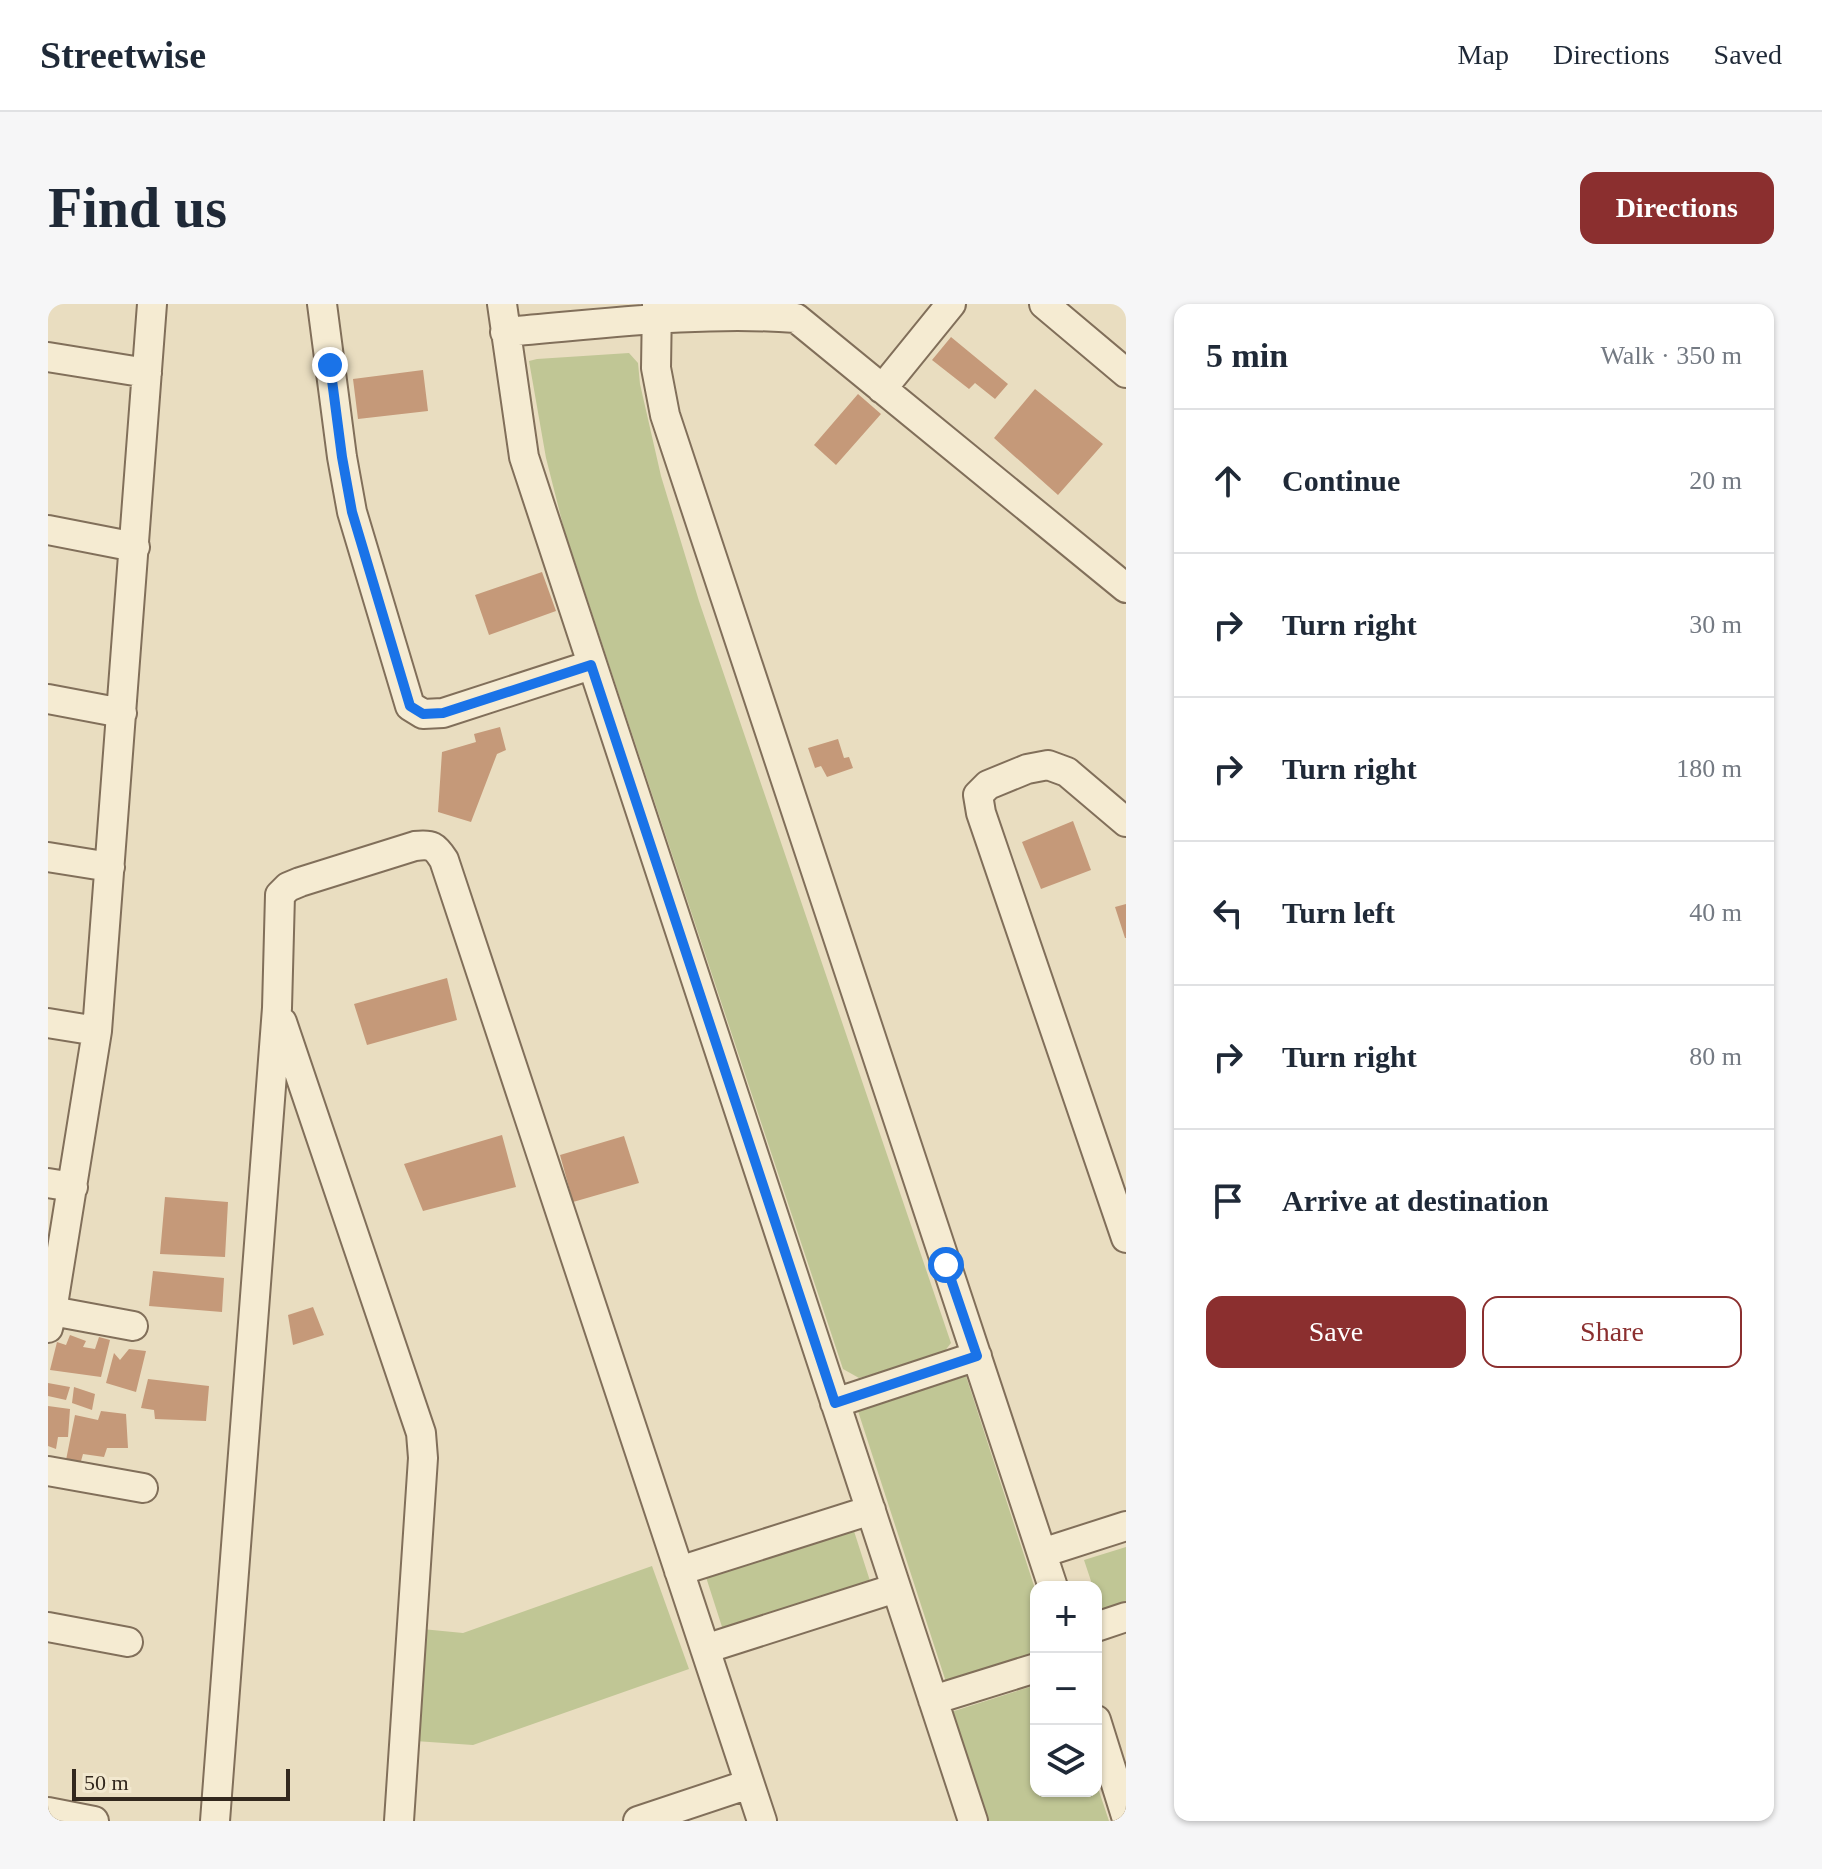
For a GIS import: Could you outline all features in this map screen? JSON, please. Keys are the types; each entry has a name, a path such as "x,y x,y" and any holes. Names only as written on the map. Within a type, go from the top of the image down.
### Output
{"street":[{"path":"133,1326 50,1320 60,1185 97,1031 152,304"},
{"path":"322,304 352,512 410,706 423,714 443,713 591,665"},
{"path":"502,304 524,457 973,1821"},
{"path":"882,389 951,304"},
{"path":"1044,304 1126,373"},
{"path":"505,332 657,312 796,318 1126,588"},
{"path":"657,312 656,368 665,415 1051,1581"},
{"path":"48,357 147,373"},
{"path":"48,530 135,547"},
{"path":"48,699 122,713"},
{"path":"1126,822 1067,772 1048,765 1027,769 988,785 978,795 981,813 1126,1238"},
{"path":"215,1821 277,1008 280,895 300,882 427,844 436,848 444,860 762,1821"},
{"path":"48,857 110,867"},
{"path":"277,1008 421,1433 423,1458 399,1821"},
{"path":"48,1023 97,1031"},
{"path":"267,1140 276,1129 294,1121 309,1126 318,1134"},
{"path":"835,1403 977,1356"},
{"path":"48,1471 143,1488"},
{"path":"679,1571 871,1510"},
{"path":"1042,1553 1126,1526"},
{"path":"705,1649 896,1588"},
{"path":"1102,1625 1126,1617"},
{"path":"48,1627 128,1642"},
{"path":"933,1700 1030,1670"},
{"path":"1098,1725 1126,1816"},
{"path":"638,1821 749,1784"},
{"path":"48,1812 94,1821"}],"green space":[{"path":"629,353 638,363 661,476 699,601 951,1343 941,1356 859,1378 843,1369 564,529 546,458 529,361"},
{"path":"966,1376 1032,1581 1030,1581 1030,1655 946,1682 858,1411"},
{"path":"853,1528 871,1584 723,1630 705,1574"},
{"path":"1126,1547 1126,1607 1102,1615 1102,1581 1091,1581 1084,1560"},
{"path":"652,1566 689,1669 473,1745 415,1741 422,1629 463,1633"},
{"path":"1030,1687 1030,1797 1101,1797 1109,1821 988,1821 951,1712"}],"building":[{"path":"951,337 1008,384 995,399 975,383 969,389 932,360"},
{"path":"423,370 428,411 358,419 353,379"},
{"path":"1035,389 1103,444 1058,495 994,438"},
{"path":"858,394 881,414 836,465 814,445"},
{"path":"542,572 556,611 489,635 475,595"},
{"path":"500,727 506,750 497,754 471,822 438,812 442,752 476,742 474,734"},
{"path":"838,739 844,758 849,757 853,768 827,777 821,766 815,768 808,748"},
{"path":"1073,821 1091,870 1041,889 1022,842"},
{"path":"1126,904 1126,938 1125,938 1115,907"},
{"path":"447,978 457,1020 367,1045 354,1004"},
{"path":"502,1135 516,1187 423,1211 404,1164"},
{"path":"624,1136 639,1183 573,1202 560,1155"},
{"path":"165,1197 228,1202 225,1257 160,1254"},
{"path":"153,1271 224,1278 222,1312 149,1306"},
{"path":"313,1307 324,1335 293,1345 288,1315"},
{"path":"70,1335 86,1341 83,1347 95,1349 99,1337 110,1340 101,1377 50,1370 57,1342 66,1345"},
{"path":"129,1349 146,1351 136,1392 106,1383 114,1353 120,1360"},
{"path":"148,1379 209,1386 206,1421 155,1419 154,1410 141,1408"},
{"path":"48,1383 70,1387 66,1400 48,1396"},
{"path":"74,1387 95,1394 92,1410 72,1403"},
{"path":"48,1406 70,1409 68,1437 58,1437 56,1449 48,1446"},
{"path":"101,1411 126,1414 128,1448 107,1448 104,1457 83,1454 81,1461 66,1460 75,1415 98,1420"}],"route":[{"path":"330,365 352,512 410,706 423,714 443,713 591,665 835,1403 977,1356 946,1265"}]}
